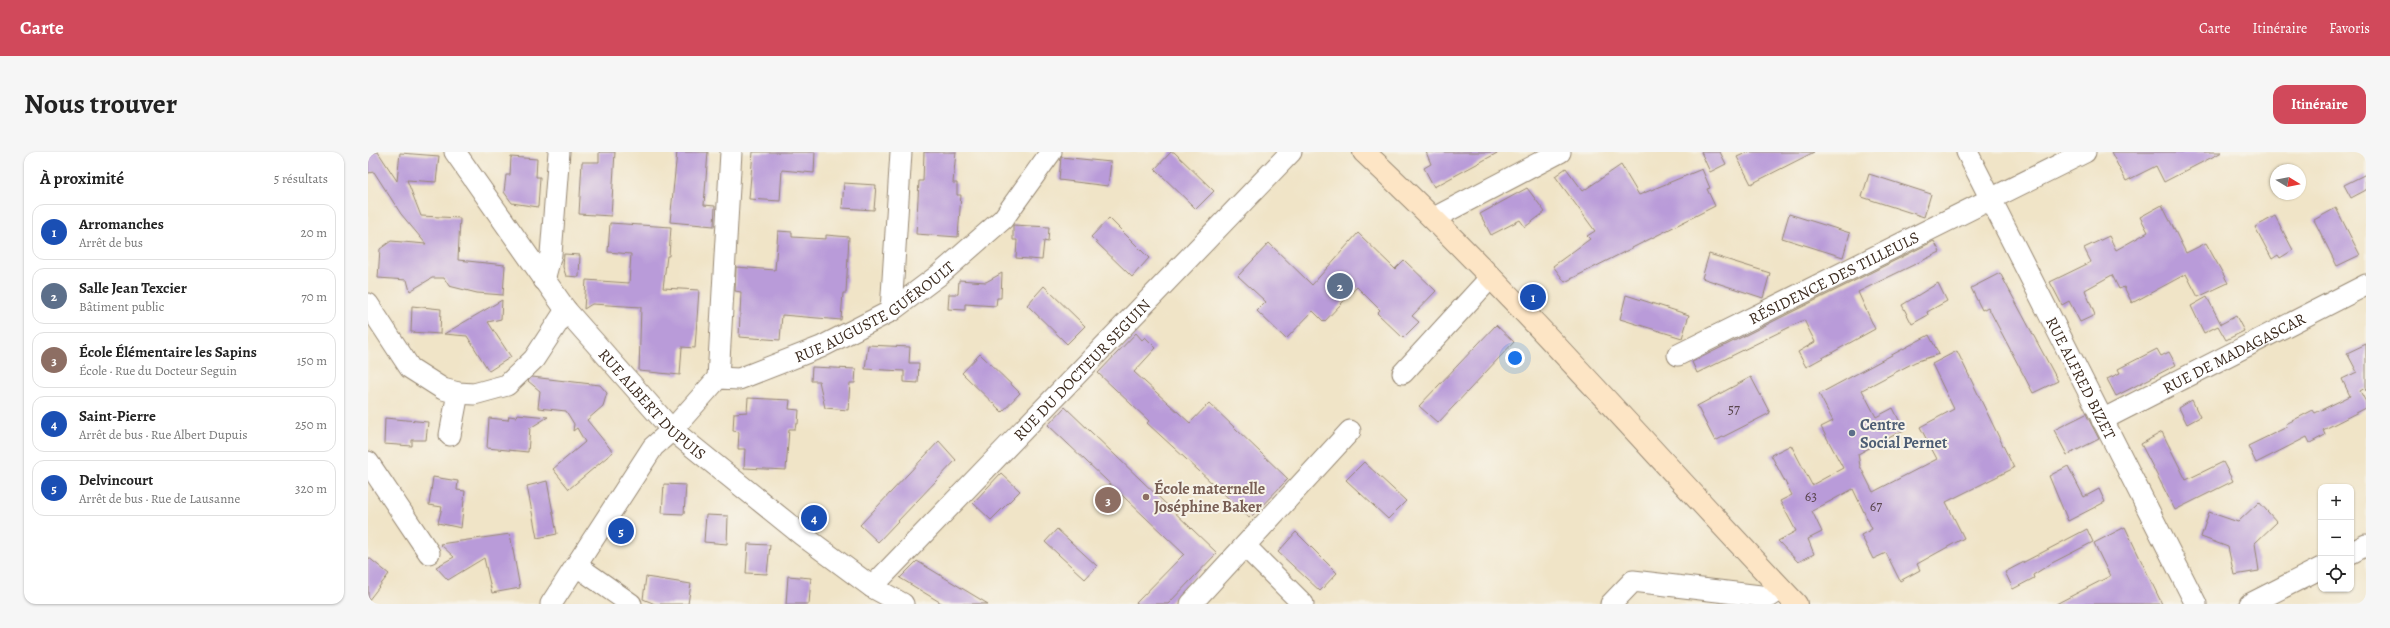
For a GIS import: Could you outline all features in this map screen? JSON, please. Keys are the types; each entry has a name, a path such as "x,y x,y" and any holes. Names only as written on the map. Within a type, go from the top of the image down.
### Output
{"street":[{"name":"RUE ALBERT DUPUIS","path":"454,152 566,310 672,430 769,510 872,587 903,604"},
{"path":"544,280 552,254 559,152"},
{"path":"551,604 653,447 672,430 718,378 731,152"},
{"path":"891,312 901,152"},
{"name":"RUE AUGUSTE GUÉROULT","path":"718,378 739,379 821,347 891,312 939,275 1003,219 1050,152"},
{"name":"RUE DU DOCTEUR SEGUIN","path":"872,587 1291,152"},
{"path":"1364,152 1434,218 1491,277 1796,604"},
{"path":"1434,218 1560,152"},
{"name":"RUE ALFRED BIZET","path":"1967,152 2196,604"},
{"name":"RÉSIDENCE DES TILLEULS","path":"1678,355 2085,152"},
{"path":"1403,373 1491,277"},
{"name":"RUE DE MADAGASCAR","path":"2102,420 2366,285"},
{"path":"368,304 410,368 443,388 458,393 474,394 507,385 534,359 566,310"},
{"path":"450,435 458,393"},
{"path":"1191,604 1350,431"},
{"path":"368,462 429,552"},
{"path":"2354,551 2366,545"},
{"path":"1245,546 1302,604"},
{"path":"577,566 631,604"},
{"path":"2250,604 2318,570"},
{"path":"1611,604 1633,581 1769,597 1781,589"}],"building":[{"path":"368,152 378,152 397,181 400,153 439,156 436,182 407,180 421,216 460,218 458,260 505,265 503,295 477,293 449,286 444,278 432,278 410,291 407,280 378,278 380,249 391,241 426,244 401,214 374,172 368,173"},
{"path":"599,152 615,152 611,216 579,214 582,162 599,162"},
{"path":"677,152 708,152 704,205 715,206 714,226 670,222"},
{"path":"753,152 815,152 814,173 782,170 780,201 749,199"},
{"path":"924,152 956,152 953,183 957,183 957,195 961,195 958,237 916,234 919,181 923,181"},
{"path":"1171,152 1174,152 1214,191 1196,209 1155,169"},
{"path":"1426,152 1499,152 1434,187 1424,168 1431,164"},
{"path":"1701,152 1720,152 1726,164 1710,172"},
{"path":"1748,152 1814,152 1751,184 1737,157"},
{"path":"2111,152 2222,152 2164,182 2156,166 2126,181"},
{"path":"511,157 537,159 536,177 540,177 538,207 512,203 504,192 506,175 510,175"},
{"path":"1061,157 1111,162 1108,186 1059,180"},
{"path":"1621,165 1639,195 1702,169 1710,188 1707,189 1715,206 1565,282 1553,266 1590,239 1587,236 1595,231 1555,176 1566,168 1583,191"},
{"path":"1869,174 1931,194 1924,217 1862,197"},
{"path":"2366,174 2366,190 2351,198 2344,185"},
{"path":"844,183 876,185 874,210 842,208"},
{"path":"1527,188 1545,212 1525,227 1520,220 1491,235 1480,214"},
{"path":"2162,205 2186,253 2206,243 2228,283 2198,297 2186,274 2132,303 2124,287 2119,289 2112,275 2085,290 2095,315 2080,322 2069,301 2062,305 2050,282 2091,262 2084,248 2109,236 2116,250 2148,232 2140,217"},
{"path":"2336,208 2360,255 2337,266 2314,220"},
{"path":"1789,214 1850,233 1843,257 1782,238"},
{"path":"2275,216 2293,250 2280,258 2278,255 2272,259 2255,227"},
{"path":"1109,218 1149,258 1132,277 1091,237"},
{"path":"610,223 671,227 669,256 667,256 663,288 699,290 695,348 682,347 680,375 639,371 641,307 592,304 584,309 586,280 629,283 631,254 608,252"},
{"path":"1013,225 1049,227 1048,242 1044,241 1042,260 1016,258 1017,240 1013,240"},
{"path":"778,231 792,232 792,237 826,239 826,235 849,237 846,293 843,293 841,320 782,315 780,340 739,337 741,292 735,291 736,267 775,270"},
{"path":"1358,233 1395,269 1404,260 1436,291 1412,316 1419,322 1403,338 1377,313 1380,310 1357,287 1324,322 1313,311 1286,339 1257,311 1266,302 1238,276 1269,243 1312,285"},
{"path":"1934,241 1940,252 1858,292 1875,329 1806,367 1798,352 1815,342 1804,320 1697,373 1692,362"},
{"path":"564,254 580,255 579,277 566,276 563,267"},
{"path":"1709,254 1770,273 1763,298 1702,278"},
{"path":"1002,273 1001,298 997,298 996,306 965,304 965,310 948,309 949,294 958,294 959,280 986,282"},
{"path":"2000,273 2058,381 2033,393 1988,307 1982,310 1971,288"},
{"path":"1938,283 1947,301 1927,312 1928,315 1912,324 1902,305"},
{"path":"1044,286 1085,326 1067,344 1027,305"},
{"path":"1626,295 1689,315 1682,338 1620,319"},
{"path":"2207,297 2221,324 2236,316 2244,331 2226,340 2218,326 2204,333 2191,306"},
{"path":"502,300 501,319 488,322 511,357 489,371 467,336 444,334"},
{"path":"412,306 441,309 440,334 411,332"},
{"path":"1496,325 1514,342 1438,423 1419,406"},
{"path":"1136,333 1142,340 1145,337 1156,348 1134,372 1190,423 1209,403 1288,479 1250,518 1147,423 1149,421 1098,373"},
{"path":"1929,335 1939,354 1915,362 1862,390 1876,417 1893,408 1904,430 1858,454 1860,466 1873,492 1937,459 1920,427 1954,409 1932,364 1957,351 2014,468 1946,502 1964,538 1917,564 1920,570 1900,581 1886,553 1873,559 1861,535 1872,529 1853,489 1812,511 1822,532 1808,539 1814,554 1798,562 1778,541 1796,531 1780,501 1792,495 1771,455 1791,445 1812,485 1843,468 1821,427 1833,421 1819,394"},
{"path":"2366,344 2366,391 2365,388 2360,391 2366,402 2366,408 2323,430 2325,435 2310,443 2307,437 2256,463 2248,446 2287,427 2286,424 2313,410 2315,413 2350,396 2342,379 2357,372 2347,353"},
{"path":"868,345 910,347 909,363 919,363 918,383 904,382 904,371 865,369"},
{"path":"2157,349 2161,356 2169,352 2176,365 2116,396 2107,379 2120,373 2118,369"},
{"path":"980,354 1020,393 1002,412 962,373"},
{"path":"812,367 856,369 855,383 850,383 848,410 825,408 819,381 811,381"},
{"path":"532,377 600,385 607,393 603,406 587,420 613,452 569,489 553,469 585,442 577,428 573,431 574,424 566,411 538,408 540,391 528,381"},
{"path":"1751,377 1770,413 1715,441 1697,406"},
{"path":"748,398 790,400 789,409 799,410 798,424 796,424 795,429 789,429 786,470 744,468 745,449 738,449 739,432 733,431 734,413 747,412"},
{"path":"2192,400 2200,417 2187,424 2179,408"},
{"path":"1065,407 1217,553 1168,604 1135,604 1184,554 1048,425"},
{"path":"517,414 548,417 530,428 528,452 487,448 489,418 508,420 509,416 516,417"},
{"path":"2086,414 2099,439 2067,455 2054,430"},
{"path":"385,418 428,422 426,440 412,440 412,446 384,444"},
{"path":"2162,432 2186,480 2223,462 2233,481 2175,510 2141,444"},
{"path":"939,441 956,460 878,542 860,525"},
{"path":"1364,462 1406,501 1388,519 1346,480"},
{"path":"2068,466 2084,497 2099,489 2105,502 2068,521 2049,476"},
{"path":"1001,473 1020,491 991,520 973,503"},
{"path":"433,477 458,481 457,490 465,491 461,528 438,523 442,507 429,505"},
{"path":"547,481 557,534 537,538 527,486"},
{"path":"664,484 686,485 684,514 662,513"},
{"path":"2259,502 2277,522 2255,543 2259,571 2234,575 2228,547 2201,537 2209,512 2238,522"},
{"path":"706,515 728,516 727,544 704,542"},
{"path":"2125,527 2162,604 2056,604 2110,576 2094,543"},
{"path":"1057,529 1097,566 1085,579 1045,542"},
{"path":"2087,529 2093,542 2052,563 2033,575 2034,578 2013,589 2005,572"},
{"path":"1296,532 1337,573 1320,591 1278,552"},
{"path":"510,534 520,588 492,593 484,558 448,580 436,567 454,557 440,544"},
{"path":"748,544 770,545 767,574 746,573"},
{"path":"368,557 389,574 368,601"},
{"path":"917,561 988,604 943,604 900,578"},
{"path":"788,576 811,578 809,604 786,604"},
{"path":"646,577 691,584 688,604 655,604 643,599"}],"place":[{"name":"Salle Jean Texcier","path":"1340,286"},
{"name":"Arromanches","path":"1533,297"},
{"name":"Centre Social Pernet","path":"1852,433"},
{"name":"École maternelle Joséphine Baker","path":"1146,497"},
{"name":"École Élémentaire les Sapins","path":"1108,500"},
{"name":"Saint-Pierre","path":"814,518"},
{"name":"Delvincourt","path":"621,531"}]}
